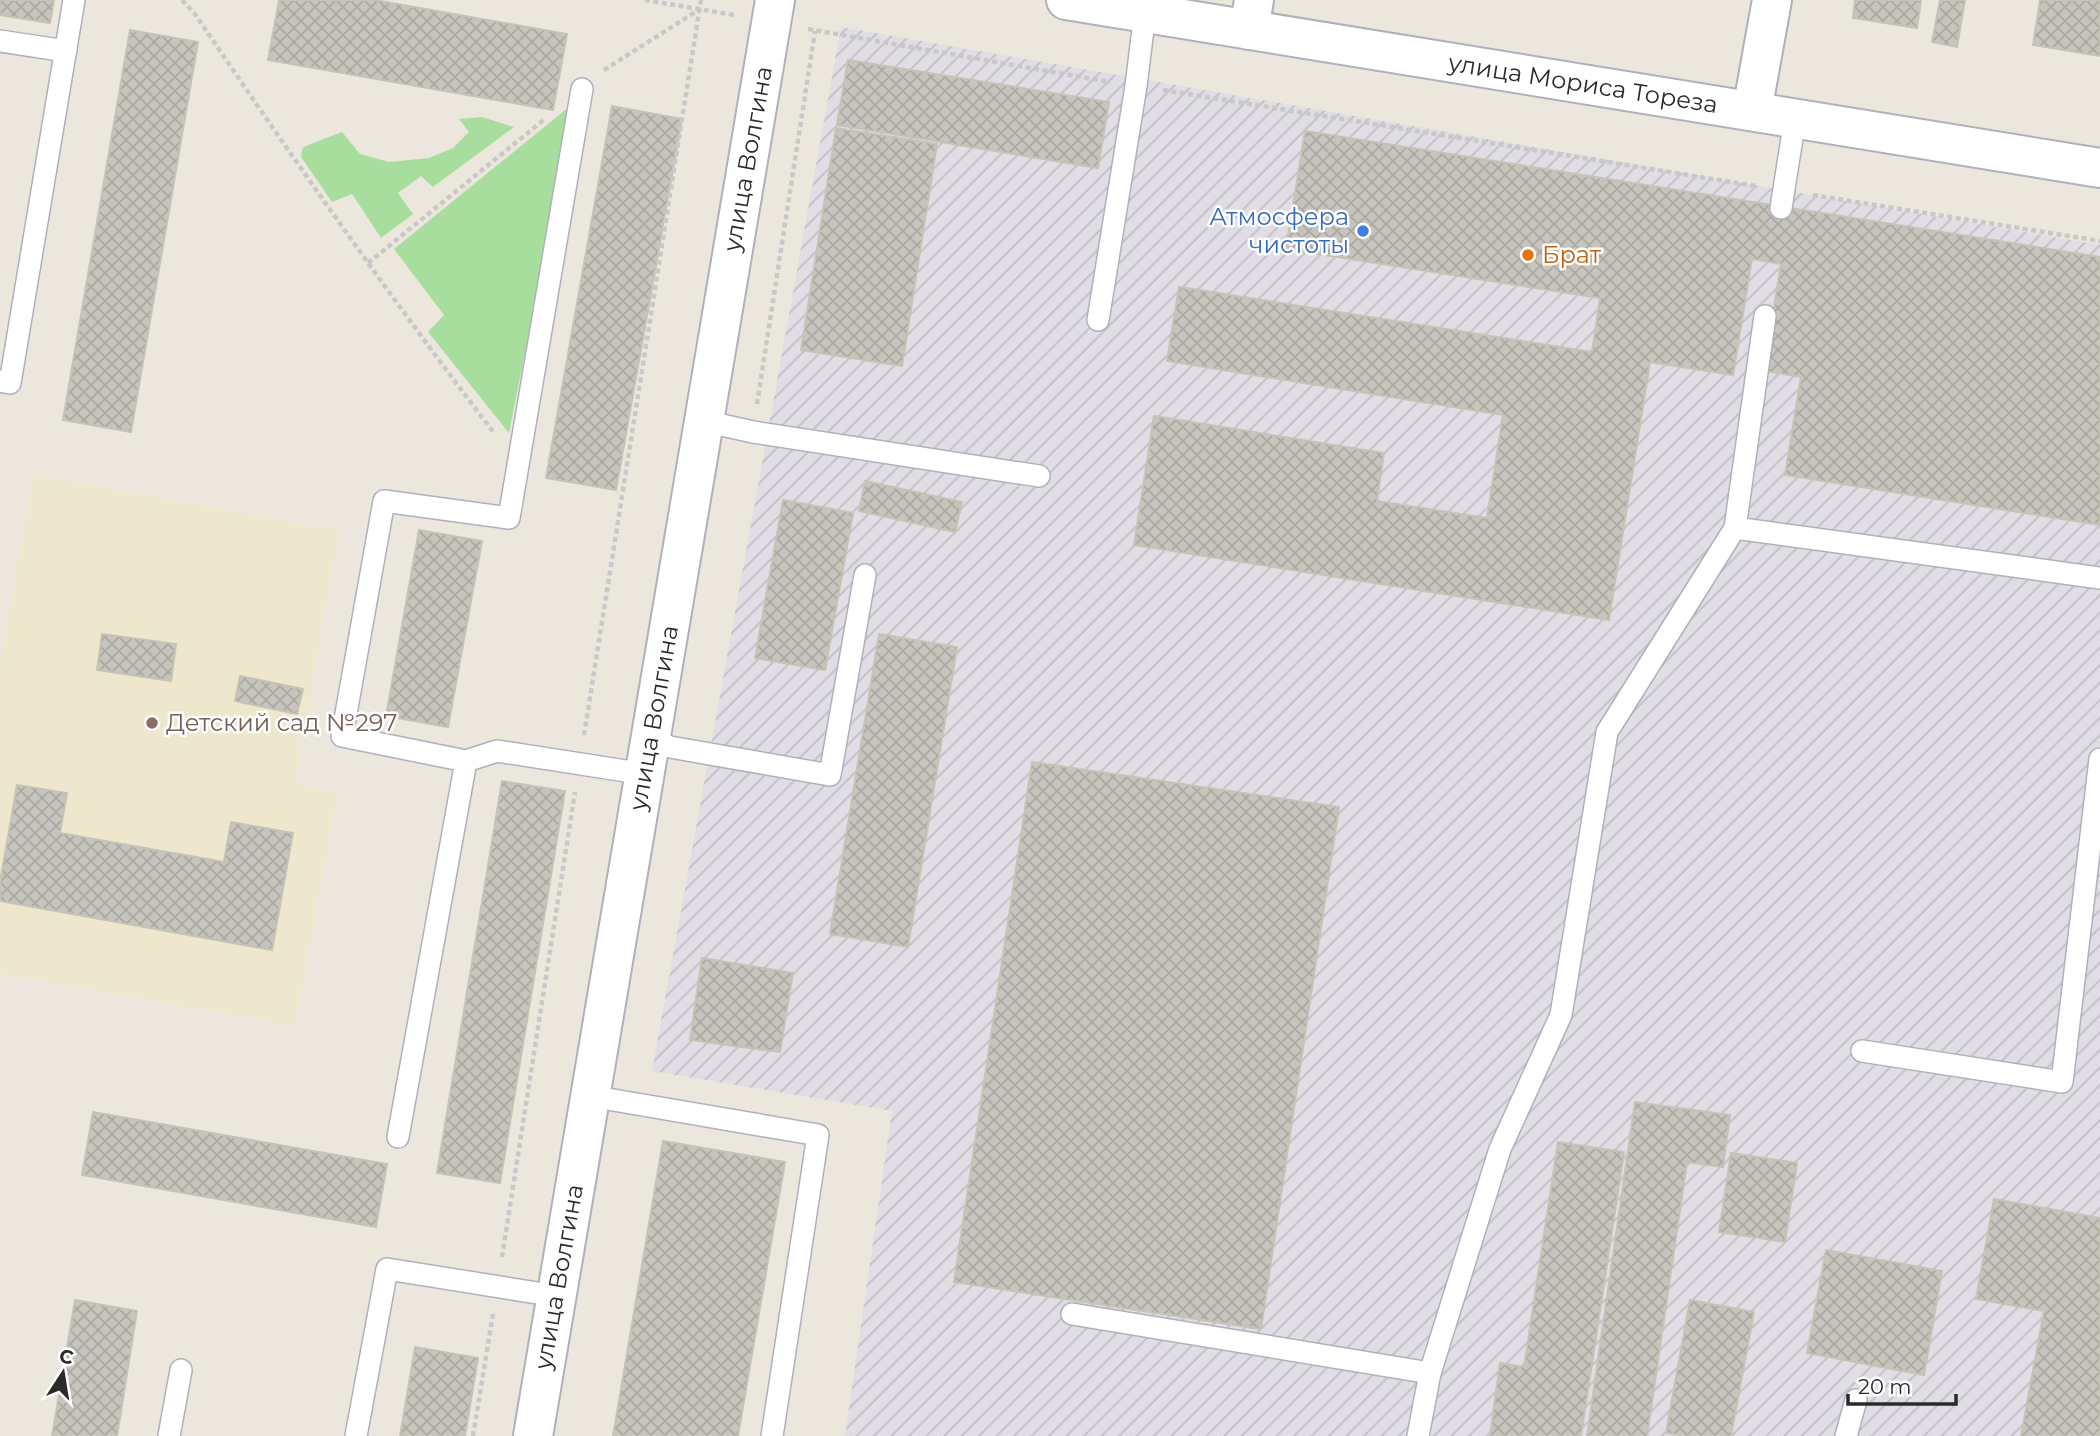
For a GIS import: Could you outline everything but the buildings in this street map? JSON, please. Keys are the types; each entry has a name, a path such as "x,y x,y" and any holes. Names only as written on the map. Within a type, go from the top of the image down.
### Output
{"street":[{"name":"улица Мориса Тореза","path":"1066,0 1145,13 1252,15 1795,119 2100,168"},
{"path":"1752,111 1772,0"},
{"name":"улица Волгина","path":"533,1436 774,10"}],"lane":[{"path":"0,381 10,383 74,0"},
{"path":"1098,320 1136,86 1145,13"},
{"path":"0,41 66,51"},
{"path":"582,89 509,518 384,501 342,736 466,761 497,751 580,764 647,757 670,747 830,775 865,575"},
{"path":"1782,199 1795,119"},
{"path":"1418,1436 1430,1373 1500,1149 1562,1015 1607,732 1735,528 1765,316"},
{"path":"704,421 753,432 1039,476"},
{"path":"1735,528 2100,578"},
{"path":"1862,1051 2062,1082 2100,759"},
{"path":"398,1137 466,761"},
{"path":"590,1096 818,1135 772,1436"},
{"path":"356,1436 387,1269 556,1296"},
{"path":"1072,1314 1430,1373"},
{"path":"169,1436 181,1370"},
{"path":"1846,1436 1856,1400"}],"path":[{"path":"182,0 195,14 311,185 434,355 517,463"},
{"path":"645,0 699,9 774,10 815,31 1782,199 2100,241"},
{"path":"473,1436 701,0"},
{"path":"368,263 599,74 699,9"}],"shaded area":[{"path":"841,27 2100,245 2100,1436 845,1436 892,1111 652,1071"},
{"name":"Детский сад №297","path":"34,475 339,531 294,784 337,792 295,1026 0,973 0,661"}],"green space":[{"path":"575,102 509,433 428,332 444,315 394,249"},
{"path":"482,117 514,127 433,187 421,176 398,193 413,214 381,238 352,194 332,202 301,157 303,147 342,132 360,154 389,162 429,158 453,148 469,132 459,119"}],"place":[{"name":"Атмосфера чистоты","path":"1363,231"},
{"name":"Брат","path":"1528,255"},
{"name":"Детский сад №297","path":"152,723"}]}
